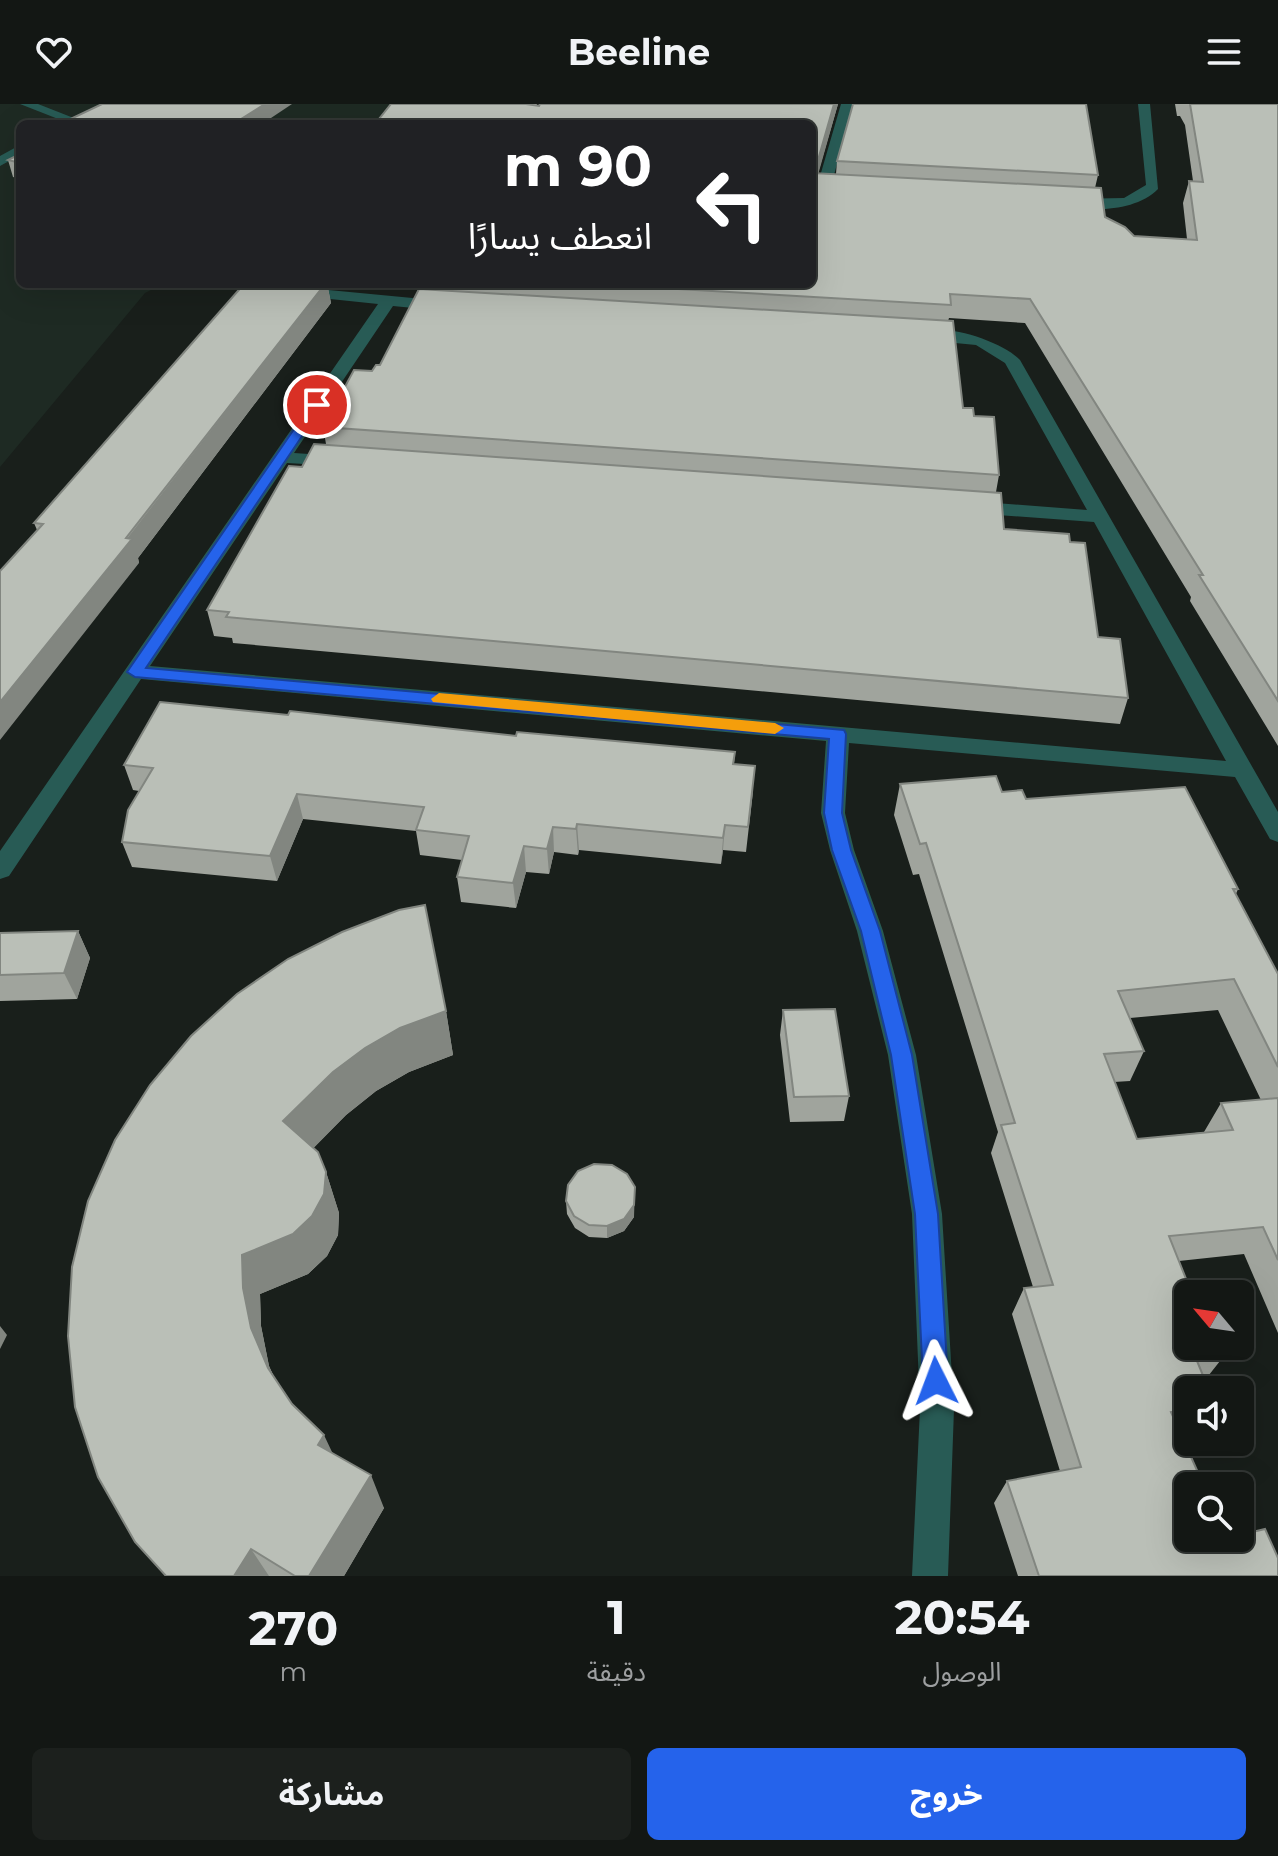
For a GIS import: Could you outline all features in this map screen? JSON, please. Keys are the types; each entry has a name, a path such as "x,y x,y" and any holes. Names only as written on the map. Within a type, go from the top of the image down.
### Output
{"street":[{"path":"26,104 70,119"},
{"path":"839,190 817,189 847,104"},
{"path":"1060,203 1116,202 1148,193 1153,186 1144,104"},
{"path":"286,291 387,303 467,308"},
{"path":"0,870 387,303"},
{"path":"898,334 977,339 995,344 1012,360 1278,833"},
{"path":"281,457 360,463"},
{"path":"958,506 1100,517"},
{"path":"135,672 1243,770"},
{"path":"838,734 833,813 842,850 870,931 902,1055 927,1214 937,1409 930,1576"}],"shaded area":[{"path":"0,104 392,104 378,120 16,120 16,288 155,288 145,293 0,467"}],"building":[{"path":"102,104 265,104 239,120 68,120"},
{"path":"391,104 834,104 816,161 816,120 378,120"},
{"path":"853,104 1086,104 1098,175 837,161"},
{"path":"1190,104 1278,104 1278,701 1030,299 950,294 951,305 660,288 816,288 816,173 1101,188 1105,217 1125,227 1134,236 1197,240 1189,181 1203,182"},
{"path":"240,288 322,288 126,538 132,539 0,702 0,571 43,524 34,523"},
{"path":"419,289 953,321 963,408 973,408 974,416 994,417 999,475 323,427 354,370 372,371 380,365"},
{"path":"314,444 1001,493 1004,529 1069,534 1070,542 1085,543 1098,637 1120,639 1128,698 226,617 229,612 207,610 289,466 302,467"},
{"path":"160,702 288,715 290,711 516,736 517,732 735,752 733,764 755,766 748,827 725,825 723,838 577,824 576,829 553,827 547,849 524,846 513,883 457,877 469,836 416,830 424,807 297,794 270,856 122,842 128,810 153,768 124,765"},
{"path":"996,776 1002,792 1022,790 1026,799 1185,787 1238,889 1233,889 1278,974 1278,1067 1234,979 1118,991 1144,1051 1104,1054 1137,1139 1233,1130 1221,1103 1278,1098 1278,1260 1263,1227 1169,1236 1186,1280 1174,1280 1174,1360 1220,1361 1197,1361 1203,1376 1174,1376 1174,1412 1171,1412 1174,1419 1174,1456 1191,1456 1198,1472 1174,1472 1174,1552 1254,1552 1254,1532 1265,1529 1278,1558 1278,1576 1039,1576 1007,1481 1081,1467 1024,1288 1053,1285 1001,1125 1015,1123 926,843 920,844 900,784"},
{"path":"425,905 446,1011 400,1028 365,1048 333,1072 283,1121 318,1152 326,1172 324,1194 312,1216 293,1234 242,1255 243,1288 251,1328 268,1368 292,1404 324,1435 318,1445 371,1475 309,1576 295,1576 251,1549 234,1576 166,1576 135,1542 98,1477 75,1407 68,1336 72,1267 88,1201 115,1140 150,1085 191,1036 237,994 288,959 342,932 399,910"},
{"path":"78,931 64,973 0,975 0,933"},
{"path":"835,1009 849,1096 794,1097 783,1010"},
{"path":"594,1164 612,1165 627,1174 635,1187 634,1205 624,1219 607,1226 589,1225 574,1216 566,1201 568,1185 578,1171"}],"slow traffic":[{"path":"439,699 775,728"}],"route":[{"path":"317,405 135,672 838,734 833,813 842,850 870,931 902,1055 927,1214 936,1381"}]}
